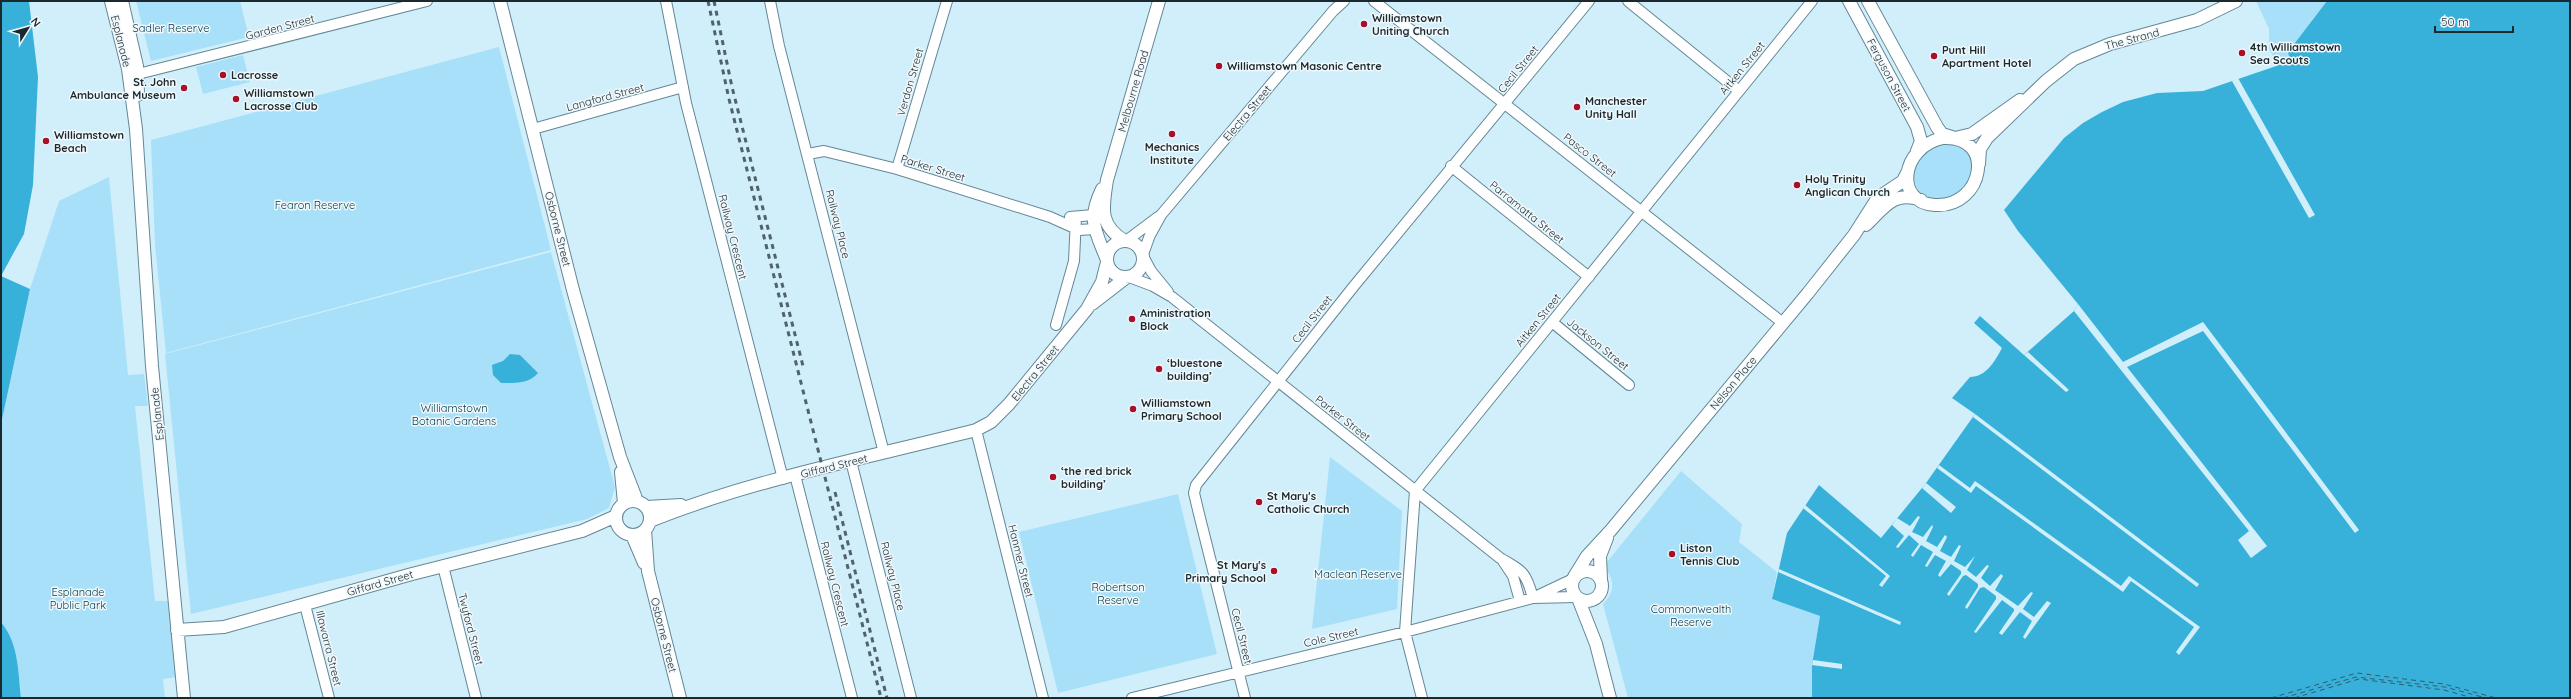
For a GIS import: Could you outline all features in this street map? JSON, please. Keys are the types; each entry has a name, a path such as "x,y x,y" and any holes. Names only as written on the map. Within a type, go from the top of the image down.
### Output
{"street":[{"name":"Esplanade","path":"111,1 134,76"},
{"name":"Esplanade","path":"122,1 134,76 143,266 184,698"},
{"name":"Garden Street","path":"134,76 427,1"},
{"name":"Osborne Street","path":"500,1 573,290 620,457 642,504"},
{"name":"Railway Crescent","path":"666,1 683,87 783,478"},
{"name":"Railway Place","path":"770,1 779,46 884,453"},
{"name":"Verdon Street","path":"897,169 946,1"},
{"name":"Melbourne Road","path":"1105,219 1104,204 1107,180 1158,1"},
{"name":"Electra Street","path":"1333,11 1338,1"},
{"name":"Electra Street","path":"1143,255 1150,235 1162,215 1333,11 1344,1"},
{"name":"Cecil Street","path":"1245,698 1194,493 1196,485 1223,448 1278,382 1451,166 1589,1"},
{"path":"1628,1 1739,91"},
{"name":"Aitken Street","path":"1415,491 1812,1"},
{"name":"Ferguson Street","path":"1849,1 1917,127 1921,141 1917,151"},
{"name":"Ferguson Street","path":"1868,1 1937,127 1942,134 1954,138"},
{"name":"The Strand","path":"1978,164 1979,153 1987,138 2036,90 2059,70 2092,50 2182,25 2236,1"},
{"name":"Pasco Street","path":"1378,2 1783,323"},
{"name":"Langford Street","path":"533,129 683,87"},
{"name":"The Strand","path":"1954,138 1972,134 2036,90"},
{"path":"1954,138 1971,147 1978,164 1975,182 1960,198 1940,205 1922,201 1912,191 1907,173 1909,164 1917,151 1936,140 1954,138"},
{"name":"Parker Street","path":"808,154 824,151 897,169 1050,217 1083,231 1095,229"},
{"name":"Parramatta Street","path":"1451,166 1589,277"},
{"name":"Nelson Place","path":"1573,578 1587,556 1611,530 1783,323 1854,234 1875,202 1887,191 1903,181 1907,173"},
{"name":"Melbourne Road","path":"1107,180 1094,206 1093,215 1095,229 1107,261"},
{"name":"Nelson Place","path":"1854,234 1885,206 1894,200 1909,197 1922,201"},
{"name":"Parker Street","path":"1050,217 1076,217 1093,215"},
{"path":"1093,215 1105,219 1112,232 1126,241 1138,246 1143,255 1140,270 1128,277 1114,274 1107,261 1113,246 1126,241"},
{"name":"Electra Street","path":"1126,241 1162,215"},
{"path":"1056,325 1074,261 1076,217"},
{"path":"1095,229 1105,219"},
{"name":"Parker Street","path":"1143,255 1151,271 1172,298"},
{"name":"Electra Street","path":"976,430 991,422 1009,404 1087,309 1102,282 1107,261"},
{"name":"Parker Street","path":"1128,277 1149,284 1172,298 1500,558 1526,575 1534,598"},
{"name":"Electra Street","path":"1087,309 1128,277"},
{"name":"Jackson Street","path":"1552,322 1628,385"},
{"name":"Giffard Street","path":"647,526 692,504 783,478 976,430"},
{"name":"Hanmer Street","path":"976,430 1043,698"},
{"name":"Osborne Street","path":"620,457 624,503"},
{"name":"Railway Place","path":"852,461 911,698"},
{"name":"Railway Crescent","path":"795,475 852,698"},
{"path":"1415,491 1405,632 1422,698"},
{"path":"624,503 642,504 647,526 632,535 621,529 616,516 624,503"},
{"name":"Giffard Street","path":"642,504 692,504"},
{"name":"Giffard Street","path":"177,630 224,627 443,566 582,531 616,516"},
{"name":"Osborne Street","path":"647,526 648,571"},
{"name":"Giffard Street","path":"582,531 621,529"},
{"name":"Nelson Place","path":"1601,581 1599,569 1601,552 1611,530"},
{"name":"Osborne Street","path":"632,535 648,571 680,698"},
{"name":"Parker Street","path":"1500,558 1513,576 1520,601"},
{"name":"Twyford Street","path":"443,566 476,698"},
{"path":"1596,644 1594,614 1600,594 1601,581 1598,575 1589,570 1579,572 1573,578 1572,588 1596,644 1610,698"},
{"name":"Cole Street","path":"1534,598 1573,578"},
{"path":"1577,597 1591,600 1600,594"},
{"name":"Cole Street","path":"1132,698 1405,632 1520,601 1534,598 1577,597"},
{"name":"Illawarra Street","path":"305,605 329,698"}],"green space":[{"name":"Sadler Reserve","path":"136,1 240,1 249,37 151,61"},
{"path":"2256,1 2327,1 2288,52 2287,61 2279,66 2269,49 2269,29"},
{"name":"Fearon Reserve","path":"499,47 551,250 166,353 155,245 151,140"},
{"name":"Lacrosse","path":"243,55 250,82 203,94 196,67"},
{"path":"1947,142 1963,148 1971,157 1972,169 1968,180 1960,191 1949,198 1937,200 1924,195 1918,189 1915,183 1914,170 1917,163 1926,151 1932,147"},
{"name":"Esplanade Public Park","path":"109,177 128,375 144,374 148,406 135,406 155,601 168,601 176,677 163,679 165,698 21,698 17,658 7,630 1,622 1,424 30,289 59,201"},
{"name":"Williamstown Botanic Gardens","path":"551,252 615,487 609,508 587,519 191,614 165,354"},
{"name":"Maclean Reserve","path":"1330,457 1402,511 1397,609 1312,629"},
{"name":"Commonwealth Reserve","path":"1681,471 1742,524 1739,542 1777,572 1772,599 1820,616 1812,665 1812,698 1628,698 1603,604 1612,591 1611,577 1605,567 1607,562"},
{"name":"Robertson Reserve","path":"1178,494 1217,654 1058,693 1019,532"}],"water":[{"path":"1,1 29,1 38,77 33,185 24,234 1,276"},
{"path":"2327,1 2570,1 2570,698 1812,698 1812,665 1820,616 1772,599 1787,533 1819,485 1881,538 1926,483 1975,414 1952,398 1970,377 1981,374 1989,367 2002,348 1974,323 1980,316 2024,355 2074,311 2078,304 2018,231 2004,210 2064,138 2083,123 2123,102 2157,93 2203,91 2285,63 2289,57 2288,52"},
{"path":"1,276 30,289 1,424"},
{"path":"510,354 520,355 538,373 526,381 501,383 493,375 492,365 503,361"},
{"path":"1,622 11,639 17,658 21,698 1,698"}],"pier":[{"path":"2238,78 2315,215 2309,218 2232,81"},
{"path":"2078,304 2123,362 2203,322 2359,530 2355,533 2203,331 2127,367 2267,546 2251,558 2238,540 2249,531 2074,311"},
{"path":"2028,352 2069,390 2066,392 2024,355"},
{"path":"1975,414 2199,584 2197,587 1973,417"},
{"path":"1939,465 1970,488 1975,481 2121,586 2129,576 2200,627 2179,655 2176,652 2194,627 2131,581 2123,592 1976,486 1971,493 1937,468"},
{"path":"1926,483 1956,507 1951,513 1922,488"},
{"path":"1805,505 1890,576 1882,587 1879,585 1886,576 1803,508"},
{"path":"1918,516 1920,517 1912,532 1923,537 1932,525 1933,527 1926,541 1937,547 1945,535 1947,537 1940,551 1951,557 1959,545 1961,546 1954,561 1965,567 1975,556 1967,570 1976,577 1987,565 1989,566 1981,578 1990,586 2001,574 2003,576 1995,590 2018,606 2031,592 2033,593 2023,609 2034,617 2047,601 2051,603 2025,639 2023,637 2032,621 2020,612 2002,635 1999,633 2014,611 2014,609 2002,600 1976,633 1974,632 1996,599 1996,596 1984,587 1980,588 1967,609 1965,607 1978,587 1978,584 1966,575 1963,576 1949,596 1947,594 1961,574 1961,571 1951,564 1940,577 1938,575 1946,561 1935,555 1927,567 1925,566 1933,552 1921,545 1913,557 1911,555 1919,544 1909,535 1898,548 1896,547 1904,536 1892,525 1897,518 1910,526"},
{"path":"1779,569 1901,622 1900,625 1778,572"},
{"path":"1813,660 1842,664 1842,669 1812,665"}],"ferry route":[{"path":"2271,698 2357,673 2444,684 2496,698"},
{"path":"2283,698 2356,677 2445,687 2486,698"},
{"path":"2294,698 2359,679 2444,690 2473,698"}],"railway":[{"path":"708,1 729,99 881,698"},
{"path":"714,1 732,87 804,370"},
{"path":"835,492 887,698"}],"place":[{"name":"Williamstown Uniting Church","path":"1364,24"},
{"name":"4th Williamstown Sea Scouts","path":"2242,53"},
{"name":"Punt Hill Apartment Hotel","path":"1934,56"},
{"name":"Williamstown Masonic Centre","path":"1219,66"},
{"name":"Lacrosse","path":"223,75"},
{"name":"St. John Ambulance Museum","path":"184,88"},
{"name":"Williamstown Lacrosse Club","path":"236,99"},
{"name":"Manchester Unity Hall","path":"1577,107"},
{"name":"Mechanics Institute","path":"1172,134"},
{"name":"Williamstown Beach","path":"46,141"},
{"name":"Holy Trinity Anglican Church","path":"1797,185"},
{"name":"Aministration Block","path":"1132,319"},
{"name":"‘bluestone building’","path":"1159,369"},
{"name":"Williamstown Primary School","path":"1133,409"},
{"name":"‘the red brick building’","path":"1053,477"},
{"name":"St Mary's Catholic Church","path":"1259,502"},
{"name":"Liston Tennis Club","path":"1672,554"},
{"name":"St Mary's Primary School","path":"1274,571"}]}
